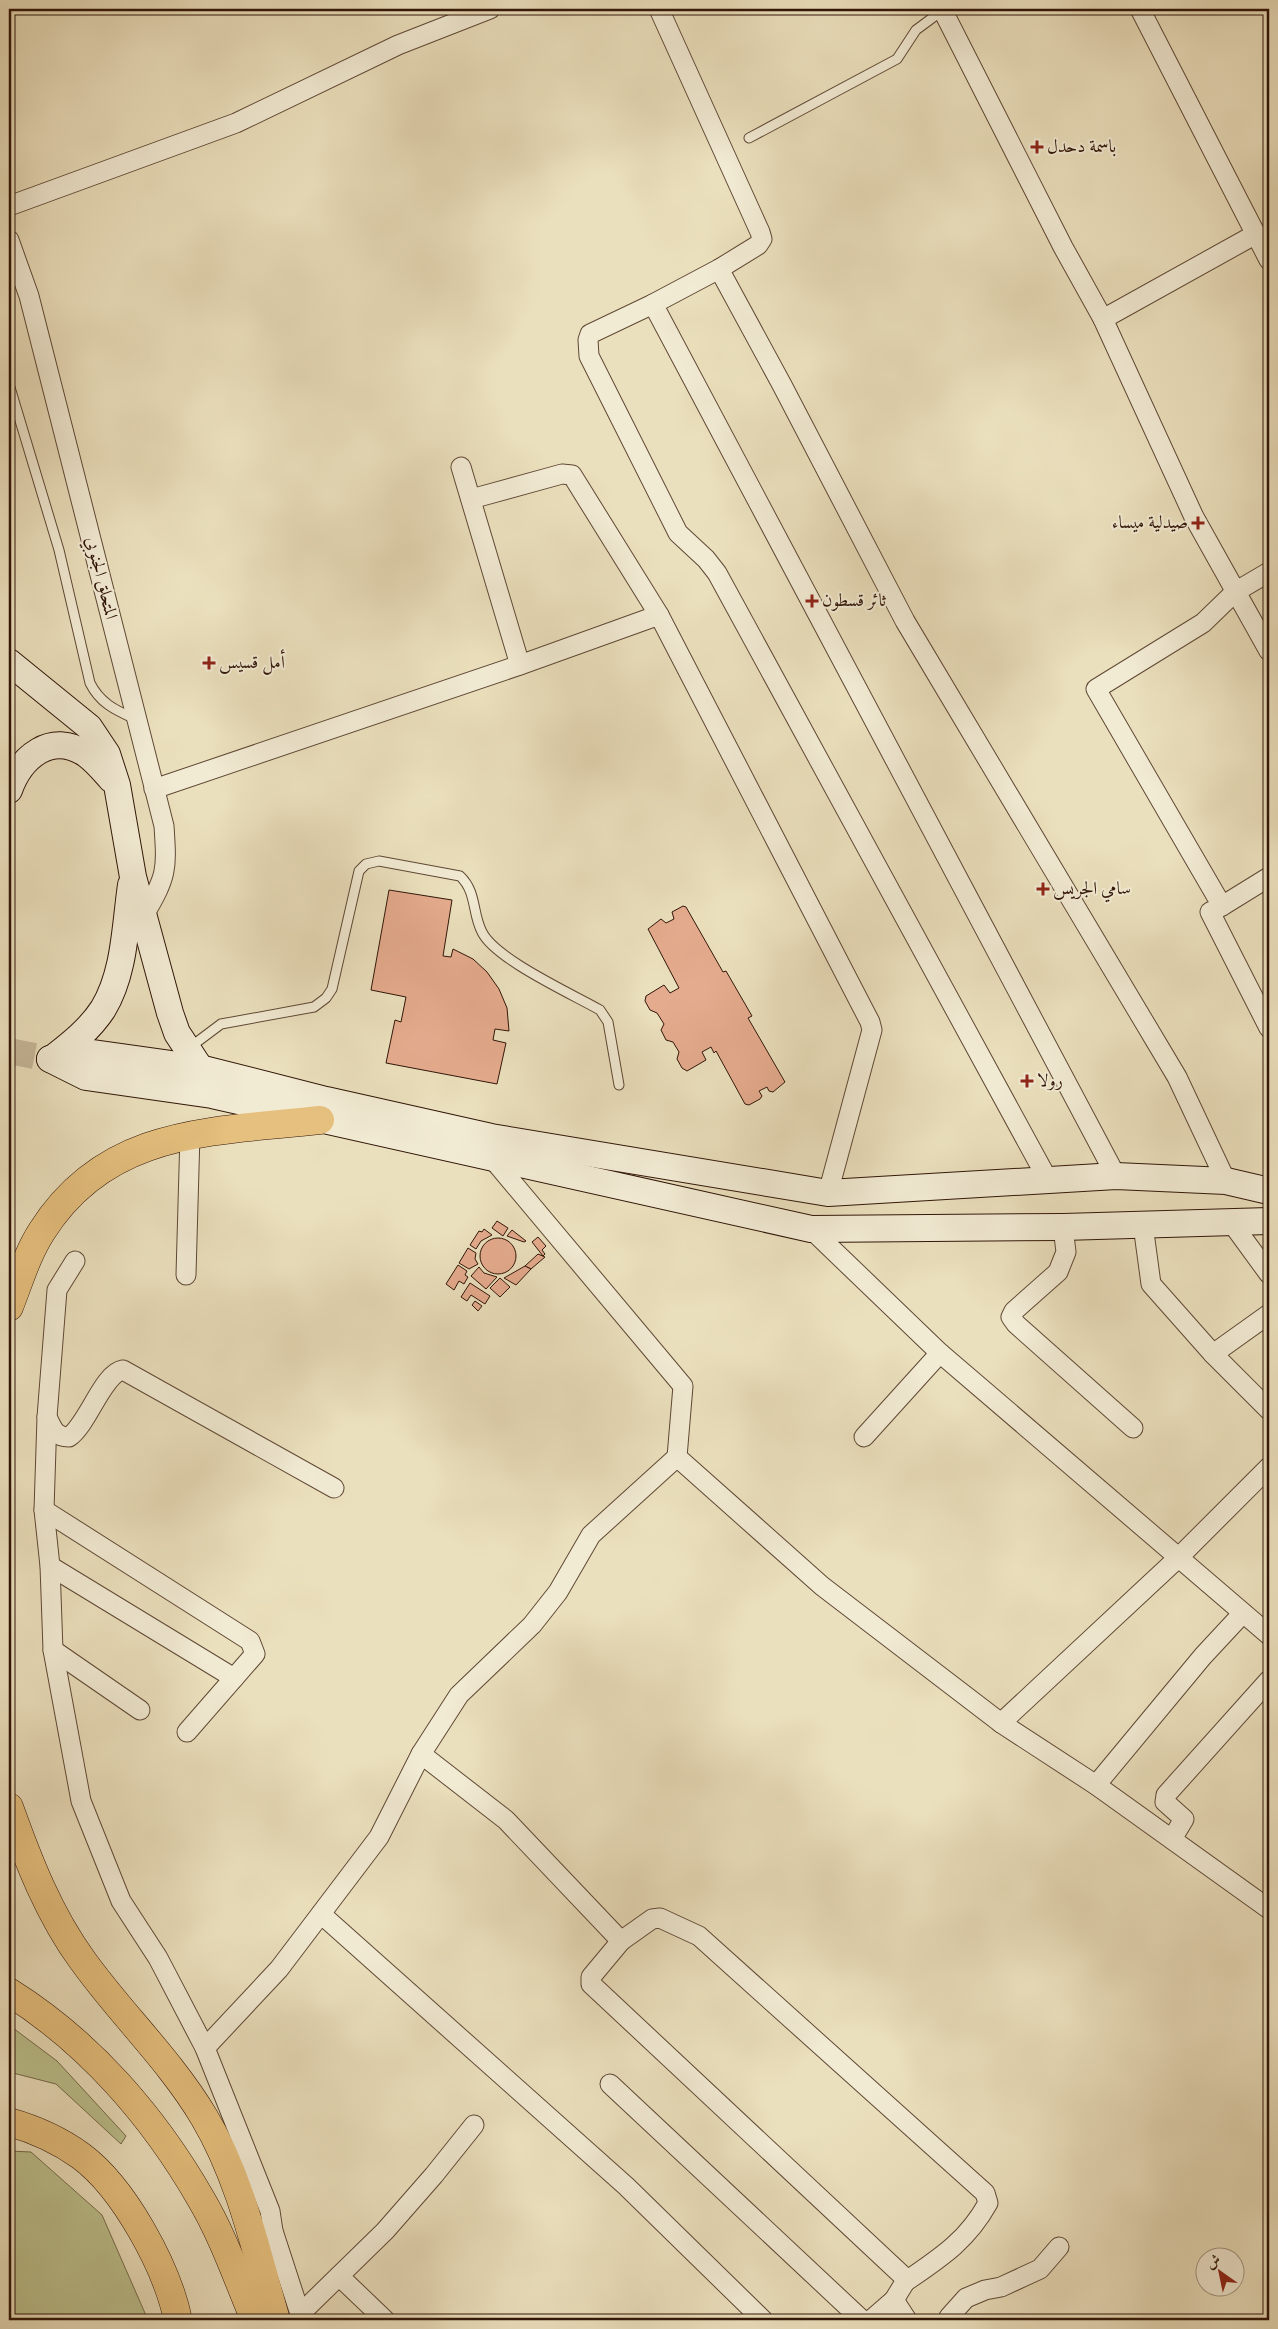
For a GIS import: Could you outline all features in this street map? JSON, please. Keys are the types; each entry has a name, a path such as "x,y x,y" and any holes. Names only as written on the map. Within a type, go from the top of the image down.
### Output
{"highway":[{"path":"9,1307 35,1244 56,1211 95,1174 126,1155 168,1139 190,1134 320,1120"},
{"path":"9,1808 40,1886 82,1960 176,2076 204,2118 233,2179 257,2256 293,2318"},
{"path":"9,1992 70,2037 143,2113 174,2156 202,2200 255,2320"},
{"path":"9,2122 29,2128 56,2140 81,2156 102,2176 137,2222 154,2253 167,2284 178,2320"}],"main road":[{"path":"9,662 89,727 107,754 117,784 133,877 170,1013 177,1033 193,1059"},
{"path":"9,790 14,775 30,756 53,746 66,746 87,755 117,784"},
{"path":"50,1060 74,1042 90,1025 102,1010 112,992 119,969 133,877"},
{"path":"50,1060 72,1054 93,1053 193,1059 326,1100 491,1137 828,1193 1116,1176 1226,1181 1269,1191"},
{"path":"50,1060 86,1077 190,1090 811,1228 1143,1225 1269,1221"},
{"path":"893,1227 898,1189"}],"street":[{"path":"9,206 236,123 398,45 490,9"},
{"path":"659,9 762,235 758,245 718,269 653,304 590,334 588,340 589,356 678,533 706,559 717,573 1048,1180"},
{"path":"943,9 1063,247 1103,319 1194,517 1269,651"},
{"path":"1140,9 1269,260"},
{"path":"1103,319 1256,234"},
{"name":"المتحلق الجنوبي","path":"9,240 29,296 164,826 165,871 159,889 144,915"},
{"path":"718,269 782,385 905,621 1178,1077 1226,1181"},
{"path":"653,304 1116,1176"},
{"path":"461,467 520,665"},
{"path":"471,499 562,474 572,475 659,615 870,1022 872,1030 828,1193"},
{"path":"1222,906 1096,689 1203,623 1235,592 1269,572"},
{"path":"154,789 520,665 659,615"},
{"path":"1269,877 1210,912 1269,1028"},
{"path":"186,1275 190,1134"},
{"path":"205,2048 279,1969 378,1837 421,1754 459,1695 532,1625 558,1592 591,1535 677,1458 684,1386 491,1157"},
{"path":"1231,1222 1269,1274"},
{"path":"1143,1225 1151,1284 1213,1354 1269,1410"},
{"path":"1063,1226 1066,1252 1058,1272 1014,1311 1011,1317 1016,1324 1133,1428"},
{"path":"811,1228 940,1352 1269,1635"},
{"path":"75,1261 57,1290 47,1417 44,1510 50,1566 54,1650 81,1801 121,1902 158,1958 205,2048 270,2211 293,2318 385,2231 434,2175 474,2124"},
{"path":"1213,1354 1269,1314"},
{"path":"864,1437 940,1352"},
{"path":"47,1417 54,1433 60,1437 69,1437 83,1422 114,1373 123,1370 334,1488"},
{"path":"677,1458 822,1586 1001,1723 1096,1786 1269,1909"},
{"path":"1001,1723 1178,1558 1269,1468"},
{"path":"44,1510 250,1641 255,1654 188,1732"},
{"path":"50,1566 234,1678"},
{"path":"1096,1786 1203,1656 1243,1613"},
{"path":"54,1650 140,1710"},
{"path":"1172,1840 1184,1819 1165,1802 1166,1795 1269,1680"},
{"path":"421,1754 506,1820 621,1941"},
{"path":"321,1914 626,2186 763,2320"},
{"path":"870,2320 894,2300 906,2282 946,2255 978,2221 988,2202 985,2193 698,1936 660,1918 652,1919 621,1941 591,1977 591,1984 904,2276 906,2282"},
{"path":"610,2084 862,2320"},
{"path":"257,2256 273,2231"},
{"path":"949,2319 966,2298 985,2290 1001,2287 1040,2269 1060,2247"},
{"path":"339,2276 385,2320"},
{"path":"894,2300 907,2320"}],"lane":[{"path":"749,138 897,59 916,30 943,9"},
{"path":"9,384 59,550 90,683 102,700 112,708 138,720"},
{"path":"193,1059 221,1024 314,1007 326,998 332,989 359,871 366,864 379,861 460,876 472,891 482,932 490,944 510,959 600,1010 608,1022 618,1085"}],"green space":[{"path":"9,2025 57,2061 126,2136 121,2144 56,2084 9,2072"},
{"path":"9,2151 31,2152 102,2215 148,2320 9,2320"}],"building":[{"path":"389,890 452,900 443,956 451,957 453,949 473,959 487,972 499,989 507,1008 509,1031 495,1029 493,1040 506,1043 497,1084 386,1063 395,1020 401,1022 406,997 371,990"},
{"path":"683,906 686,907 723,972 726,971 752,1016 748,1018 785,1082 773,1092 769,1091 767,1087 759,1091 762,1096 760,1099 749,1105 745,1104 716,1051 714,1053 711,1047 702,1052 706,1060 687,1071 682,1068 677,1059 679,1052 673,1042 666,1040 661,1030 664,1024 657,1013 650,1010 645,1001 646,996 664,985 670,993 679,988 648,929 661,919 666,923 674,919 672,912"},
{"path":"497,1221 508,1228 503,1236 492,1228"},
{"path":"484,1229 492,1235 481,1241 476,1249 470,1245 479,1231 482,1232"},
{"path":"512,1230 526,1241 507,1236"},
{"path":"538,1237 546,1246 542,1250 545,1254 543,1256 532,1242"},
{"path":"498,1238 505,1239 511,1243 515,1249 515,1263 511,1269 505,1273 498,1274 491,1273 485,1269 481,1263 480,1256 481,1249 485,1243 491,1239"},
{"path":"468,1248 476,1253 475,1259 478,1264 469,1269 459,1263"},
{"path":"538,1254 545,1257 531,1269 525,1266"},
{"path":"458,1265 467,1271 465,1275 468,1277 464,1284 459,1281 454,1290 446,1284"},
{"path":"525,1266 531,1269 516,1285 504,1278"},
{"path":"479,1267 484,1273 497,1277 486,1289 471,1276"},
{"path":"500,1278 510,1287 500,1297 490,1288"},
{"path":"470,1283 490,1296 485,1304 471,1295 467,1301 461,1297"},
{"path":"475,1301 482,1306 478,1311 472,1305"}],"tunnel":[{"path":"9,1051 50,1059"}],"place":[{"name":"باسمة دحدل","path":"1037,147"},
{"name":"صيدلية ميساء","path":"1198,523"},
{"name":"ثائر قسطون","path":"812,601"},
{"name":"أمل قسيس","path":"209,663"},
{"name":"سامي الجريس","path":"1043,889"},
{"name":"رولا","path":"1027,1081"}]}
